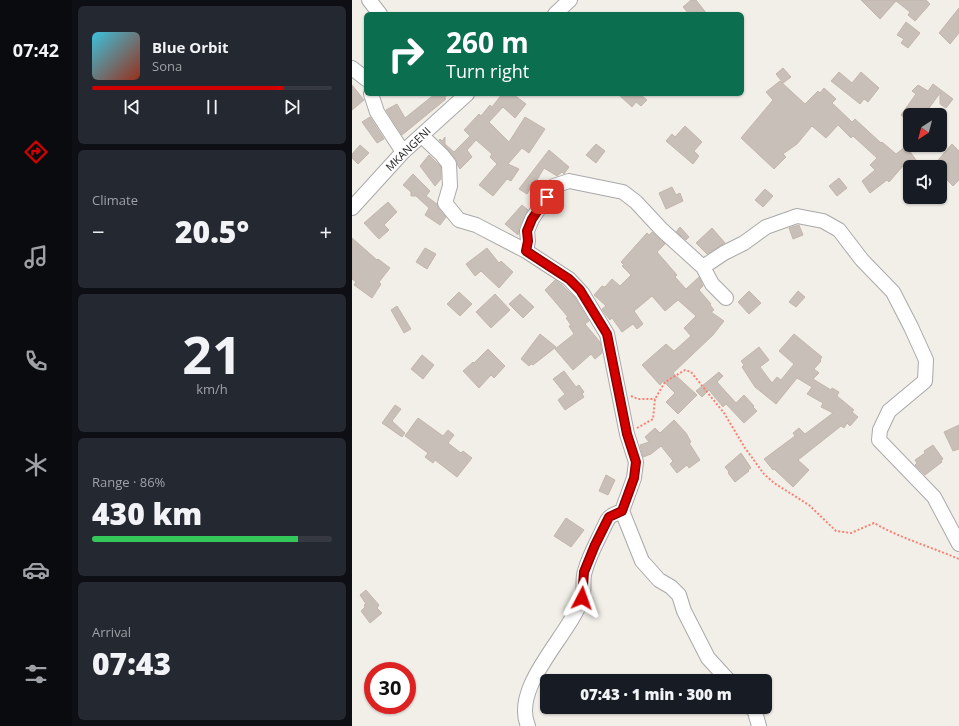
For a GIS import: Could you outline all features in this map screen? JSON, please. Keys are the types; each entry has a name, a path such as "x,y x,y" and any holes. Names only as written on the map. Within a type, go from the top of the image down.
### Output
{"street":[{"path":"368,0 378,12"},
{"path":"557,12 570,0"},
{"path":"352,68 364,77"},
{"path":"372,96 377,112 403,152"},
{"name":"MKANGENI","path":"352,208 403,152 465,96"},
{"path":"422,136 442,155 449,164 450,186 445,203 459,220 476,224 526,251 569,279 582,293 607,334 627,434 636,462 634,478 622,511 642,561 659,580 671,587 679,595 690,623 708,658 723,674"},
{"path":"526,251 528,241 527,231 532,219 554,186 569,181 623,192 636,202 662,230 703,267 712,284 726,298"},
{"path":"703,267 724,253 744,243 766,227 797,216 823,221 839,230 862,260 893,292 926,360 925,381 889,411 880,430 879,440 934,497 959,544"},
{"path":"516,726 540,666 567,629 582,598 584,572 609,517 622,511"},
{"path":"526,704 526,721 528,726"},
{"path":"756,714 759,726"}],"path":[{"path":"627,434 653,419 655,399 665,382 685,370 691,372 724,413 745,448 764,474 774,483 809,505 836,531 851,533 874,523 892,533 959,559"},
{"path":"618,390 638,399 655,399"}],"building":[{"path":"691,0 696,0 705,12 687,12 683,7"},
{"path":"861,0 926,0 930,4 915,21 908,15 910,12 896,1 880,19"},
{"path":"959,8 959,33 950,44 939,33"},
{"path":"906,22 920,33 908,48 901,43 904,39 897,35"},
{"path":"783,68 791,77 783,83 776,74"},
{"path":"839,72 852,83 861,72 879,88 868,102 864,99 860,104 831,81"},
{"path":"780,81 805,104 818,91 820,93 824,88 836,99 832,103 852,122 855,119 881,143 882,142 896,154 903,148 903,152 910,152 916,160 903,160 903,166 889,182 887,180 870,193 862,181 875,170 870,165 877,158 853,136 851,138 838,125 826,138 812,126 797,144 783,154 786,157 774,169 741,138 773,100 766,92"},
{"path":"933,84 953,99 946,108 940,104 940,93 929,108 906,108 916,94 912,91 918,85 928,91"},
{"path":"352,85 364,100 352,110"},
{"path":"432,96 446,96 444,98 446,99 402,135 386,110 397,104 405,118"},
{"path":"500,96 516,96 526,104 515,118 503,107 489,122 509,142 525,117 545,129 529,153 522,148 508,164 519,169 511,181 507,179 493,196 479,185 497,164 490,157 492,154 476,140 467,150 472,157 460,169 456,159 439,140 440,139 442,141 445,137 445,144 454,152 470,136 464,130 479,114 481,116 490,105 492,107"},
{"path":"620,96 642,96 647,100 641,106 636,102 632,107"},
{"path":"370,117 384,139 377,143 362,122"},
{"path":"685,126 702,142 694,151 699,156 693,164 666,141 672,134 675,137"},
{"path":"596,144 605,151 596,163 586,155"},
{"path":"952,144 959,151 959,180 953,186 947,180 947,160 938,160 945,152 947,152"},
{"path":"360,145 369,153 358,164 352,158 352,154"},
{"path":"549,150 569,167 564,174 562,172 557,176 544,168 527,194 519,189"},
{"path":"429,155 441,167 441,179 435,186 420,166"},
{"path":"413,174 430,191 426,196 437,204 438,208 446,217 440,225 425,215 429,208 416,196 411,196 411,192 403,185"},
{"path":"839,178 847,188 837,196 829,186"},
{"path":"672,187 676,195 680,193 683,201 666,209 659,193"},
{"path":"765,189 773,196 763,207 755,200"},
{"path":"388,202 397,212 384,225 389,230 379,239 364,223"},
{"path":"522,205 528,210 519,228 518,235 505,224"},
{"path":"799,225 803,235 793,239 789,228"},
{"path":"680,227 689,237 686,240 676,232"},
{"path":"712,228 725,243 707,254 696,243"},
{"path":"652,232 665,244 657,252 677,275 675,277 686,289 699,277 703,286 699,290 711,304 710,305 714,310 711,312 724,321 713,335 673,373 697,395 678,414 666,402 675,393 663,381 660,385 642,365 666,344 674,351 691,336 684,328 696,316 678,300 665,311 652,296 634,311 643,324 637,329 633,324 622,332 612,318 610,320 602,309 606,306 594,295 602,286 605,287 612,279 620,286 631,275 622,266 624,265 621,262 647,233 649,235"},
{"path":"352,238 377,260 378,259 390,268 379,282 381,284 372,298 354,285 356,282 352,279"},
{"path":"425,248 436,254 427,269 416,262"},
{"path":"487,248 499,263 501,261 513,272 499,288 481,271 475,276 466,264"},
{"path":"555,280 575,298 589,321 585,324 600,342 602,353 595,359 591,354 573,370 555,349 574,334 569,326 571,325 566,318 568,317 545,290"},
{"path":"749,291 761,303 749,314 738,302"},
{"path":"798,291 805,297 796,307 789,302"},
{"path":"459,292 472,304 460,316 447,304"},
{"path":"495,294 510,310 491,328 476,312"},
{"path":"520,294 534,307 523,318 509,304"},
{"path":"397,306 411,329 404,333 391,310"},
{"path":"540,334 556,347 533,365 531,364 529,366 521,359"},
{"path":"794,334 822,357 820,360 821,361 814,369 819,373 813,379 831,390 832,388 839,392 837,396 854,410 852,412 858,417 850,426 847,423 844,428 841,426 798,460 809,470 793,487 774,469 773,470 764,459 795,436 793,433 799,428 805,434 833,413 821,407 823,403 807,394 812,387 797,378 776,404 755,387 742,367 744,365 741,361 759,347 769,360 760,367 772,383 777,377 781,380 794,364 779,351"},
{"path":"488,349 505,366 494,378 491,375 479,388 463,371 473,362 474,363"},
{"path":"422,355 434,365 423,379 411,369"},
{"path":"564,371 576,387 579,385 584,392 582,394 584,397 565,410 558,400 565,394 553,379"},
{"path":"719,372 723,376 717,382 736,403 744,395 757,411 744,423 726,404 723,407 709,390 702,397 696,391"},
{"path":"395,405 401,409 392,421 405,433 402,437 382,423"},
{"path":"418,418 443,436 448,430 454,435 448,443 461,453 463,451 472,458 457,477 435,460 433,463 425,457 428,453 405,436"},
{"path":"674,420 686,433 691,442 689,443 700,460 689,468 687,465 677,473 670,464 673,461 661,446 651,454 643,457 640,445 649,442 645,437 655,428 660,433"},
{"path":"959,425 959,449 953,451 944,432"},
{"path":"933,445 943,459 941,460 942,462 925,475 915,465 917,463 915,460"},
{"path":"741,453 751,468 735,482 725,467"},
{"path":"606,475 615,480 608,495 599,491"},
{"path":"566,518 584,530 571,547 554,536"},
{"path":"366,590 379,605 377,608 382,613 370,623 361,611 366,604 360,595"}],"route":[{"path":"547,197 532,219 527,231 528,241 526,251 569,279 580,290 607,334 627,434 636,462 634,478 622,511 609,517 584,572 582,598"}]}
